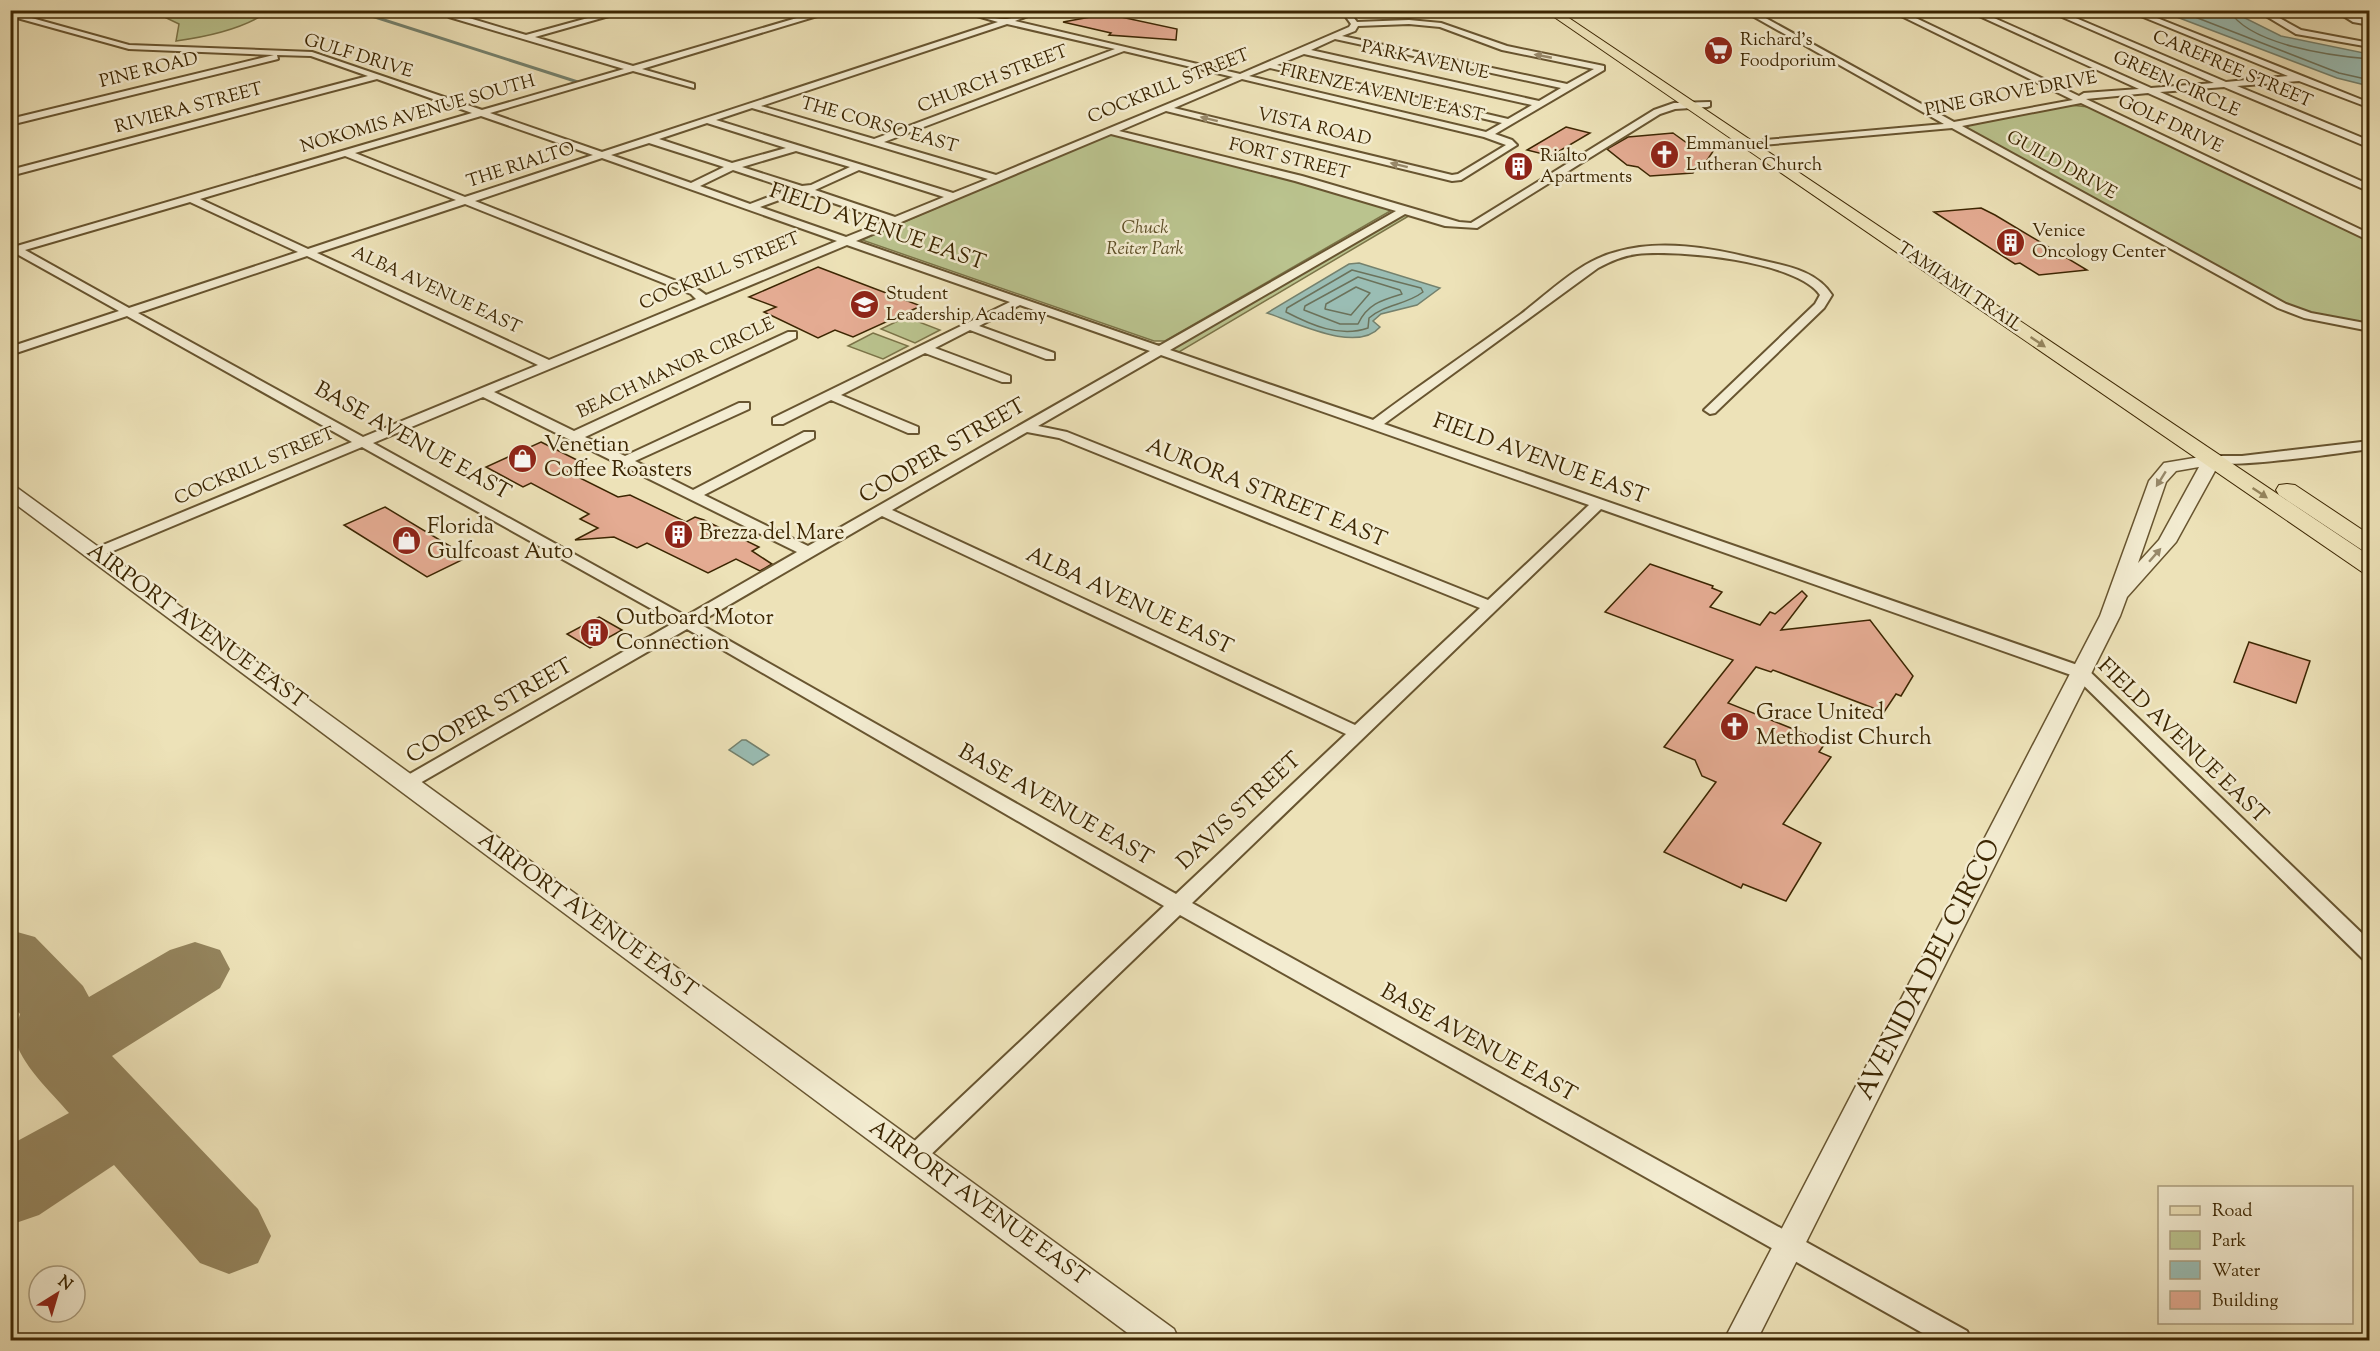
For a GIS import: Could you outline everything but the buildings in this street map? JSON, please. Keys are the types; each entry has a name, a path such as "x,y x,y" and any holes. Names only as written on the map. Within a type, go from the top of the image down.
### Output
{"main road":[{"name":"TAMIAMI TRAIL","path":"1549,10 2370,567"},
{"name":"TAMIAMI TRAIL","path":"1566,10 2370,544"}],"street":[{"path":"525,37 627,10"},
{"name":"NOKOMIS AVENUE SOUTH","path":"14,251 834,10"},
{"name":"FIRENZE AVENUE EAST","path":"959,10 1487,135 1512,145 1490,160"},
{"name":"THE RIALTO","path":"10,351 1041,10"},
{"path":"1344,10 1355,24 1389,35"},
{"name":"GUILD DRIVE","path":"1745,10 2282,306 2308,316 2370,328"},
{"name":"GOLF DRIVE","path":"1892,10 2370,238"},
{"name":"GREEN CIRCLE","path":"1969,10 2370,189"},
{"name":"CAREFREE STREET","path":"2049,10 2370,145"},
{"path":"2129,10 2369,105"},
{"path":"2259,10 2300,32 2370,45"},
{"path":"2337,10 2356,20 2370,23"},
{"path":"461,11 452,15 690,86"},
{"name":"GULF DRIVE","path":"10,14 129,47 312,54 603,156"},
{"path":"1355,24 1430,23 1463,32 1505,48 1600,67 1598,72 1487,135"},
{"name":"COCKRILL STREET","path":"96,553 703,298 1303,51 1352,29 1355,24"},
{"path":"1335,37 1568,87"},
{"path":"1397,39 1415,54"},
{"name":"CHURCH STREET","path":"875,142 1123,49"},
{"name":"PARK AVENUE","path":"1303,51 1540,104"},
{"name":"PINE ROAD","path":"10,122 296,52"},
{"path":"1268,65 1510,122"},
{"name":"RIVIERA STREET","path":"10,173 376,77"},
{"name":"PINE GROVE DRIVE","path":"1765,142 1954,125 2080,101 2084,96 2300,78"},
{"path":"1689,105 1707,104"},
{"name":"FORT STREET","path":"1108,131 1360,195 1460,226 1473,226 1657,112 1674,106 1689,105"},
{"name":"THE CORSO EAST","path":"753,106 996,178"},
{"name":"VISTA ROAD","path":"1165,108 1456,178 1490,160"},
{"path":"709,121 953,196"},
{"path":"651,140 895,220"},
{"path":"693,186 733,166 796,147"},
{"path":"345,153 695,292 703,298"},
{"name":"FIELD AVENUE EAST","path":"603,156 1022,300 2080,672 2370,954"},
{"path":"751,207 802,189 813,188 858,167"},
{"name":"ALBA AVENUE EAST","path":"192,199 547,364"},
{"name":"COOPER STREET","path":"407,783 810,554 1405,210"},
{"path":"1376,424 1503,330 1599,263 1618,254 1686,249 1714,252 1800,275 1823,288 1826,296 1820,306 1710,410"},
{"name":"BASE AVENUE EAST","path":"14,251 362,441 687,623 1177,904 1789,1244 1958,1341"},
{"path":"778,421 1022,300"},
{"path":"969,326 1050,356"},
{"name":"BEACH MANOR CIRCLE","path":"575,436 792,335"},
{"path":"924,348 1006,379"},
{"path":"482,391 625,460 810,554"},
{"path":"830,395 913,430"},
{"path":"625,460 744,406"},
{"name":"AURORA STREET EAST","path":"1025,428 1062,435 1489,606"},
{"path":"693,495 809,435"},
{"path":"2212,460 2242,460 2370,445"},
{"name":"AVENIDA DEL CIRCO","path":"2117,600 2167,542 2212,460"},
{"name":"AVENIDA DEL CIRCO","path":"1740,1341 2117,600 2138,531 2163,474 2170,467 2212,460"},
{"name":"AIRPORT AVENUE EAST","path":"10,491 1163,1341"},
{"name":"DAVIS STREET","path":"914,1156 1599,503"},
{"name":"ALBA AVENUE EAST","path":"882,511 1358,733"}],"green space":[{"path":"161,10 269,11 236,27 176,41 179,24 158,14"},
{"path":"2070,105 2089,107 2369,241 2369,325 2290,307 1966,128 1970,125"},
{"name":"Chuck Reiter Park","path":"1106,135 1117,135 1372,201 1392,210 1165,341 1154,341 862,240"},
{"path":"1397,213 1412,214 1174,355 1153,344 1166,344"},
{"path":"906,317 940,330 915,343 881,329"},
{"path":"873,333 908,346 883,359 848,346"}],"water":[{"path":"2161,11 2231,11 2281,36 2369,54 2369,86 2337,78"},
{"path":"1359,263 1440,288 1417,305 1381,314 1373,321 1380,327 1370,335 1357,337 1325,334 1267,313 1349,264"},
{"path":"742,740 746,740 769,755 753,765 729,750"}],"waterway":[{"path":"353,10 584,84"}],"taxiway":[{"path":"10,956 57,1006 52,1030 53,1040 74,1066"},
{"path":"74,1066 71,1059 77,1045 87,1034 195,969"},
{"path":"74,1066 136,1134"},
{"path":"10,1190 92,1138 125,1130 136,1134"},
{"path":"136,1134 229,1236"}],"place":[{"name":"Richard's Foodporium","path":"1719,51"},
{"name":"Emmanuel Lutheran Church","path":"1665,155"},
{"name":"Rialto Apartments","path":"1519,167"},
{"name":"Venice Oncology Center","path":"2011,242"},
{"name":"Student Leadership Academy","path":"865,305"},
{"name":"Venetian Coffee Roasters","path":"523,459"},
{"name":"Brezza del Mare","path":"678,534"},
{"name":"Florida Gulfcoast Auto","path":"406,541"},
{"name":"Outboard Motor Connection","path":"595,632"},
{"name":"Grace United Methodist Church","path":"1735,727"}]}
